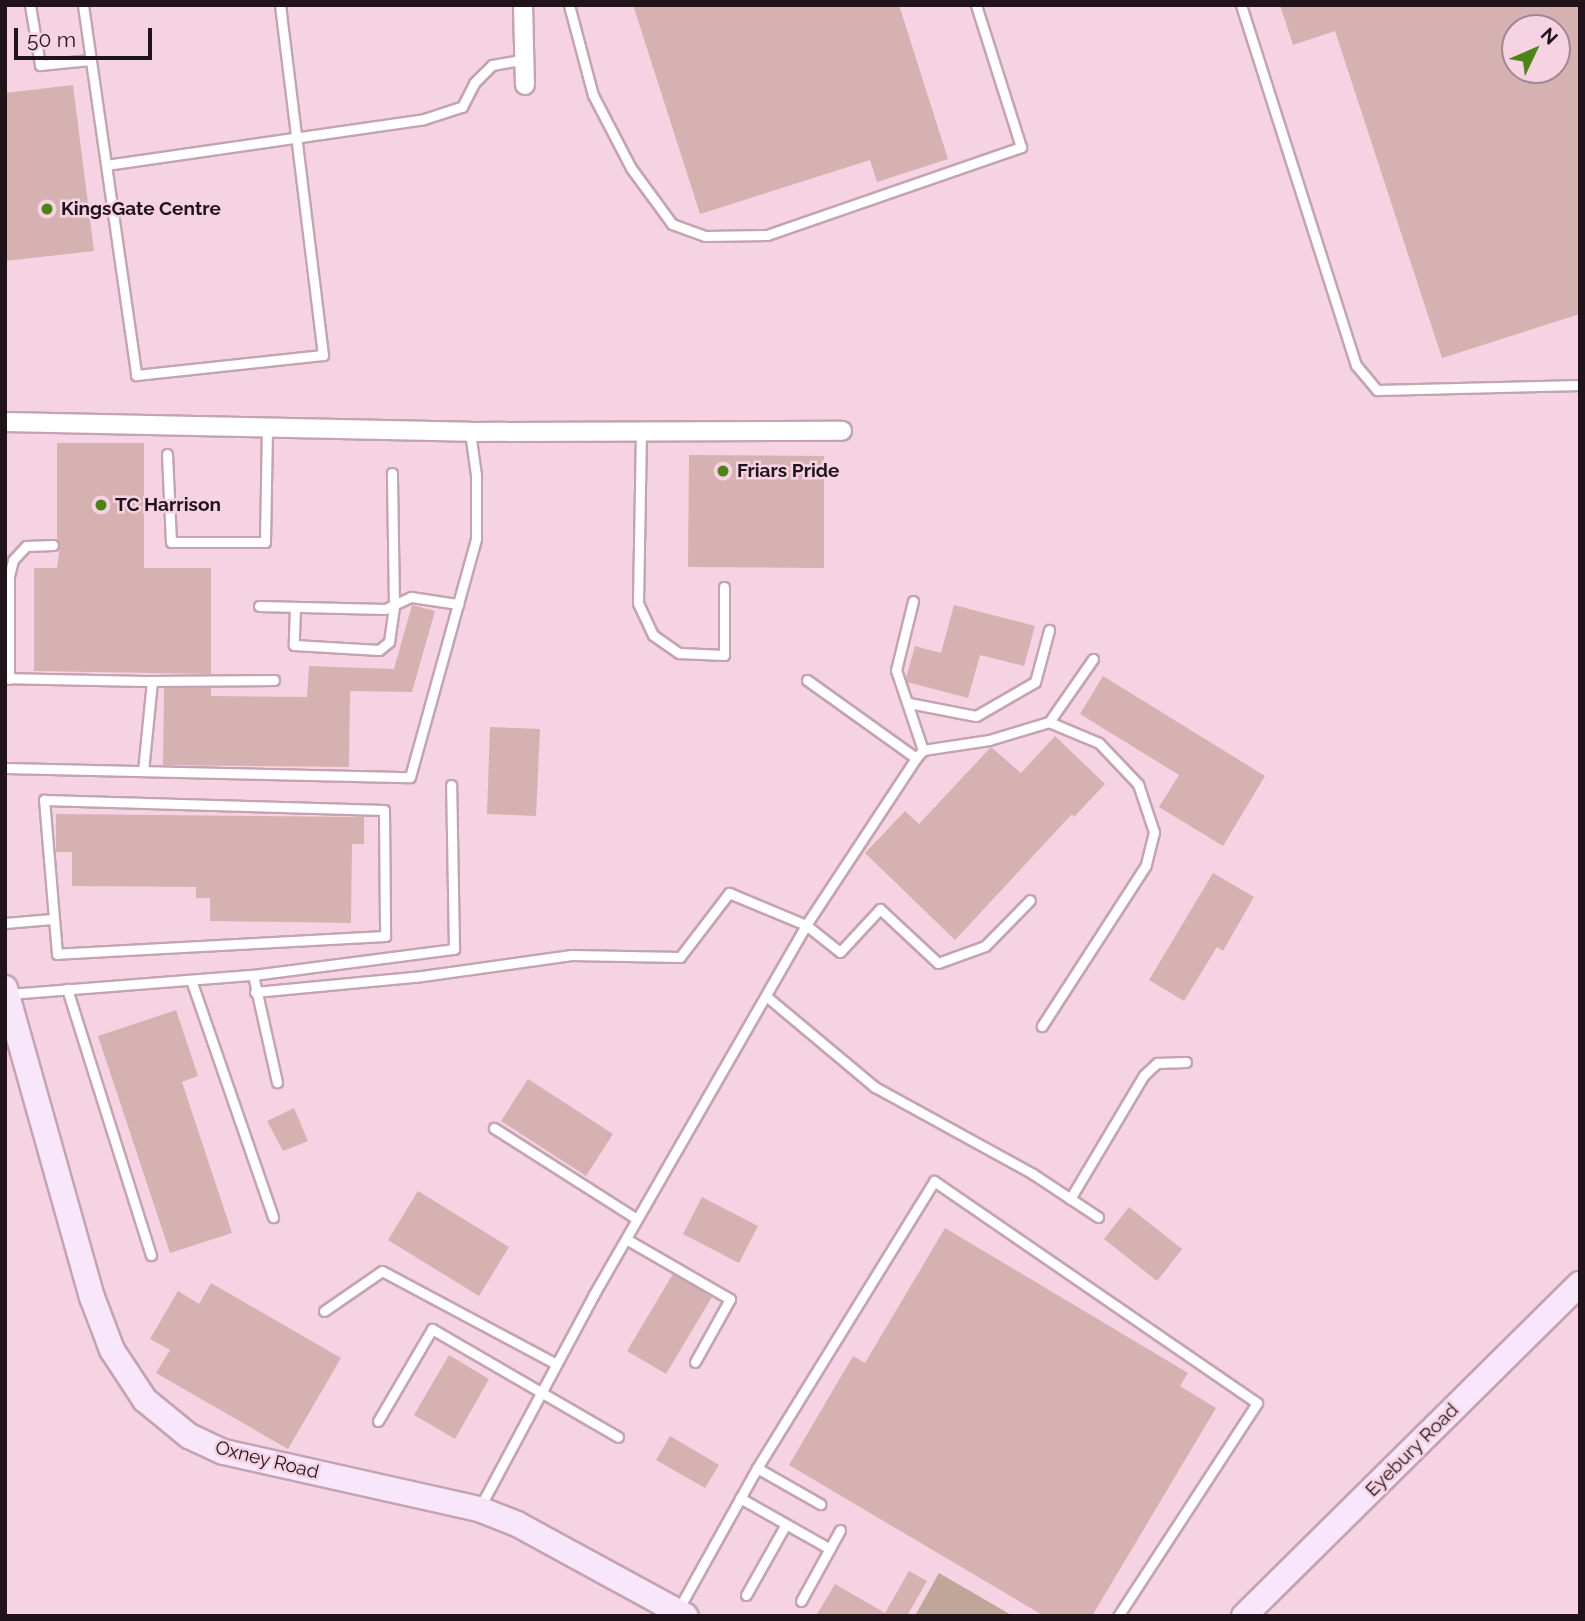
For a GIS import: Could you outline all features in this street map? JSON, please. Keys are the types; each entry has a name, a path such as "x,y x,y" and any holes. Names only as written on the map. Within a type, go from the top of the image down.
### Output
{"street":[{"path":"523,5 525,85"},
{"path":"5,422 470,432 641,429 842,431"},
{"name":"Oxney Road","path":"6,991 92,1297 111,1349 145,1400 189,1436 224,1452 480,1509 517,1524 681,1613"},
{"name":"Eyebury Road","path":"1244,1616 1580,1284"}],"lane":[{"path":"30,5 40,65 90,60"},
{"path":"83,5 136,375 323,355 280,5"},
{"path":"569,5 593,95 631,169 672,224 705,236 718,236 767,235 1021,147 976,5"},
{"path":"1241,5 1356,365 1377,390 1580,385"},
{"path":"106,165 424,119 462,107 474,83 492,65 525,59"},
{"path":"167,454 171,542 265,542 267,428"},
{"path":"641,429 638,603 653,635 679,653 724,655 724,587"},
{"path":"5,768 410,777 476,540 476,475 470,432"},
{"path":"295,607 294,645 379,650 389,642 394,605 392,472"},
{"path":"53,545 26,546 13,560 9,576 7,679 274,680"},
{"path":"259,606 385,609 411,597 458,604"},
{"path":"914,601 896,670 923,750"},
{"path":"909,703 976,716 1035,681 1049,630"},
{"path":"480,1509 556,1364 765,996 806,926 916,758 923,750 989,740 1049,722 1093,659"},
{"path":"807,680 916,758"},
{"path":"143,771 152,681"},
{"path":"1042,1026 1146,865 1154,832 1138,785 1100,743 1049,722"},
{"path":"6,991 253,975 454,949 451,785"},
{"path":"44,800 384,810 385,936 57,954 52,919 44,800"},
{"path":"255,992 402,978 571,955 680,957 729,893 806,926 840,952 880,909 938,963 985,946 1030,900"},
{"path":"5,923 52,919"},
{"path":"253,975 277,1082"},
{"path":"191,980 273,1217"},
{"path":"67,989 151,1255"},
{"path":"765,996 875,1087 1033,1174 1098,1217"},
{"path":"1070,1199 1144,1075 1157,1063 1186,1062"},
{"path":"494,1128 637,1219"},
{"path":"681,1613 757,1468 934,1181 1257,1403 1118,1616"},
{"path":"626,1239 730,1299 695,1362"},
{"path":"324,1311 382,1271 556,1364"},
{"path":"378,1421 432,1329 618,1437"},
{"path":"757,1468 820,1504"},
{"path":"740,1498 830,1549"},
{"path":"746,1595 786,1524"},
{"path":"801,1601 841,1530"}],"shaded area":[{"path":"939,1573 1013,1616 915,1616"}],"building":[{"path":"633,5 899,5 948,159 877,182 870,160 700,214"},
{"path":"1280,5 1580,5 1580,314 1442,358 1335,31 1293,45"},
{"name":"KingsGate Centre","path":"73,85 94,251 5,261 5,93"},
{"name":"TC Harrison","path":"57,443 144,443 144,568 211,568 211,674 34,671 34,568 57,568 60,545 57,539"},
{"path":"689,455 824,456 824,568 688,567"},
{"path":"412,605 435,611 412,692 350,691 349,767 163,765 164,688 211,688 211,696 307,697 309,666 394,669"},
{"path":"954,605 1035,626 1024,666 980,655 968,698 907,682 906,678 915,646 941,653"},
{"path":"1103,676 1265,776 1223,846 1159,807 1179,775 1080,714"},
{"path":"490,727 540,729 536,816 487,814"},
{"path":"1055,736 1105,784 1074,817 1072,814 955,940 865,853 905,811 919,824 991,747 1021,773"},
{"path":"56,814 364,817 364,844 352,844 351,923 210,921 210,898 196,898 196,887 72,886 72,852 56,852"},
{"path":"1213,873 1254,897 1223,951 1217,947 1184,1001 1149,980"},
{"path":"176,1010 198,1076 182,1082 232,1233 170,1253 98,1036"},
{"path":"528,1079 613,1134 586,1176 501,1121"},
{"path":"294,1108 308,1141 283,1151 267,1121"},
{"path":"418,1191 509,1247 479,1296 388,1240"},
{"path":"702,1197 758,1226 739,1263 683,1234"},
{"path":"1129,1207 1182,1249 1157,1281 1104,1239"},
{"path":"945,1228 1188,1373 1180,1386 1216,1408 1092,1616 1044,1616 789,1465 853,1356 865,1363"},
{"path":"673,1274 712,1297 666,1374 627,1351"},
{"path":"211,1283 341,1358 288,1449 156,1373 170,1350 150,1339 178,1291 199,1304"},
{"path":"449,1355 489,1379 455,1439 414,1415"},
{"path":"670,1436 719,1465 705,1488 656,1460"},
{"path":"909,1571 927,1581 907,1616 816,1616 835,1584 885,1613"}],"place":[{"name":"KingsGate Centre","path":"47,209"},
{"name":"Friars Pride","path":"723,471"},
{"name":"TC Harrison","path":"101,505"}]}
